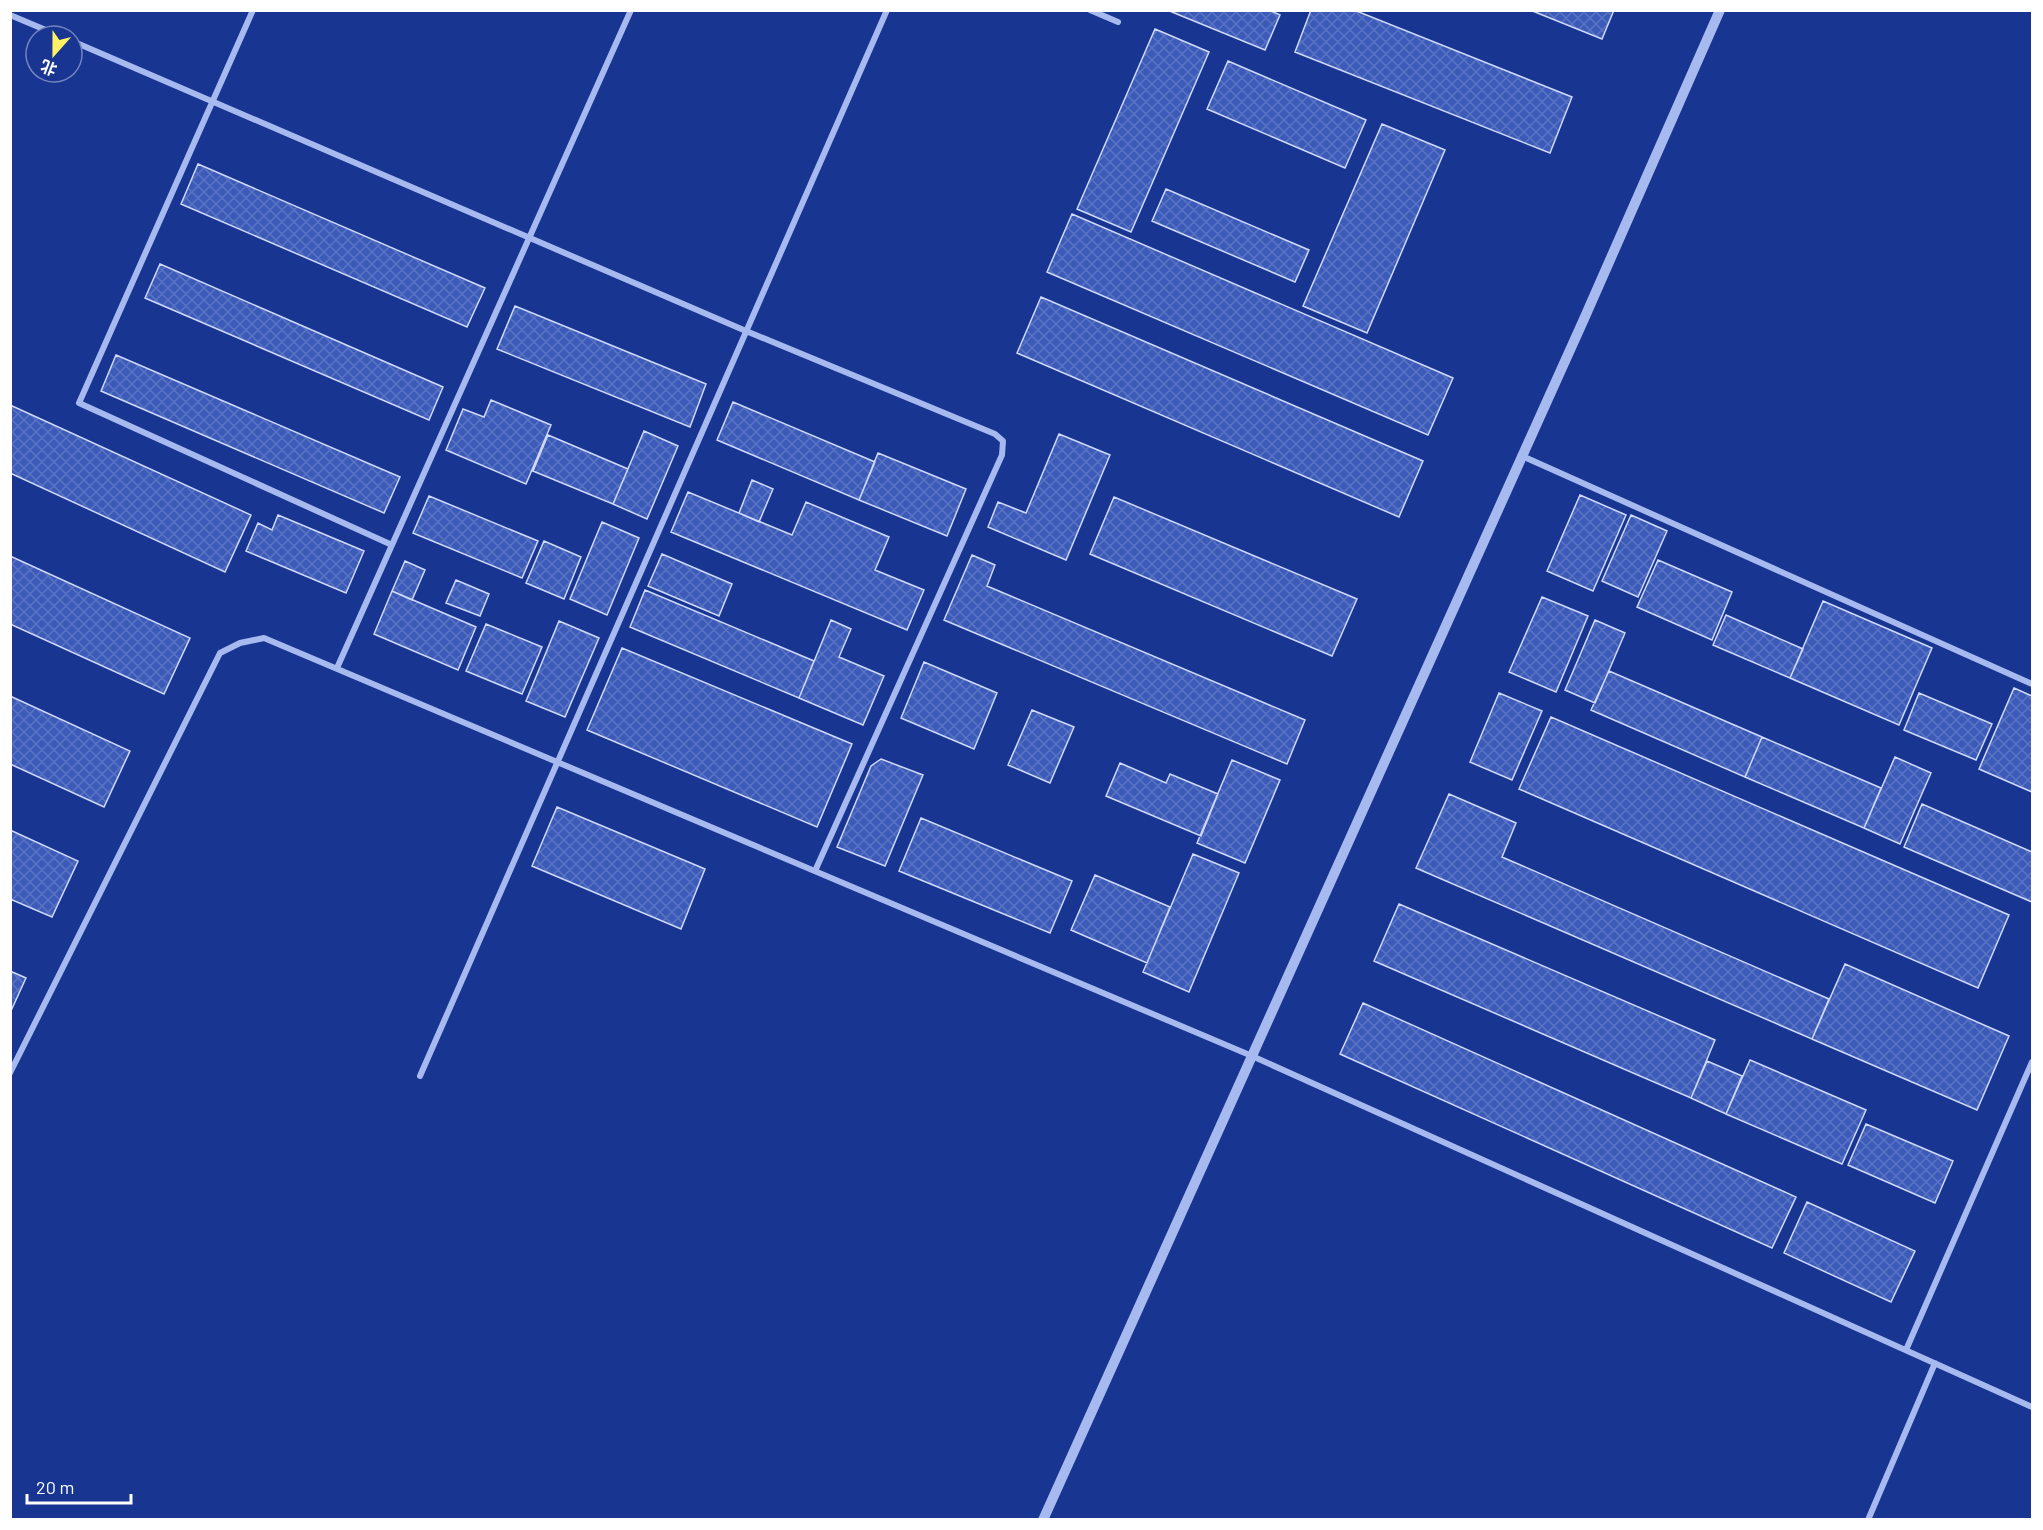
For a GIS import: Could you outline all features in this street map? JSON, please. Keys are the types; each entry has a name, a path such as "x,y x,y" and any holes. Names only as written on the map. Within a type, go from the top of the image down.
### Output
{"street":[{"path":"253,10 79,403 392,545"},
{"path":"337,668 631,10"},
{"path":"420,1076 887,10"},
{"path":"1090,10 1118,22"},
{"path":"1043,1520 1720,10"},
{"path":"10,15 31,24"},
{"path":"84,46 746,331 995,435 1003,441 1002,455 815,871"},
{"path":"1522,456 2032,684"},
{"path":"10,1073 220,653 240,643 264,638 1252,1056 2032,1407"},
{"path":"1906,1350 2032,1062"},
{"path":"1868,1520 1935,1363"}],"building":[{"path":"1167,10 1269,10 1280,15 1265,50"},
{"path":"1311,10 1354,10 1572,97 1550,153 1295,52"},
{"path":"1530,10 1614,10 1602,39"},
{"path":"1155,29 1209,52 1131,232 1077,209"},
{"path":"1228,61 1366,120 1345,168 1207,109"},
{"path":"1382,124 1445,150 1367,333 1303,306"},
{"path":"198,164 485,288 467,327 181,204"},
{"path":"1166,189 1309,250 1295,282 1152,221"},
{"path":"1072,214 1453,378 1428,435 1047,272"},
{"path":"160,264 443,387 429,420 145,298"},
{"path":"1041,297 1423,461 1399,517 1017,353"},
{"path":"515,306 706,384 690,427 497,349"},
{"path":"116,355 400,477 384,513 101,391"},
{"path":"491,400 551,425 526,484 446,450 463,409 484,417"},
{"path":"733,402 875,462 859,500 717,440"},
{"path":"10,405 251,515 225,572 10,473"},
{"path":"644,431 678,446 647,519 613,504"},
{"path":"1059,434 1110,455 1066,560 988,527 998,502 1026,513"},
{"path":"548,435 628,469 613,504 533,471"},
{"path":"878,453 966,489 947,536 859,500"},
{"path":"752,480 773,489 759,522 739,513"},
{"path":"688,492 792,535 806,502 889,537 875,570 924,590 907,630 671,532"},
{"path":"1580,495 1626,515 1593,591 1547,571"},
{"path":"429,496 538,541 522,578 413,533"},
{"path":"1114,497 1357,599 1332,656 1090,554"},
{"path":"278,515 364,551 346,593 246,551 258,523 272,530"},
{"path":"1631,515 1667,531 1638,597 1602,581"},
{"path":"602,522 639,538 607,615 570,599"},
{"path":"544,541 581,557 564,599 526,583"},
{"path":"662,554 732,584 719,616 648,586"},
{"path":"972,555 995,565 987,586 1305,720 1287,764 944,620"},
{"path":"10,556 190,638 164,694 10,624"},
{"path":"1658,560 1732,592 1712,640 1637,607"},
{"path":"405,561 425,570 412,600 392,591"},
{"path":"456,580 489,594 480,616 446,603"},
{"path":"645,590 814,661 799,698 630,627"},
{"path":"392,591 476,627 458,670 374,634"},
{"path":"1542,597 1588,616 1556,692 1509,672"},
{"path":"1823,601 1932,648 1899,725 1790,678"},
{"path":"1726,615 1803,649 1790,678 1713,645"},
{"path":"831,620 851,629 839,657 884,676 863,725 799,698"},
{"path":"1595,620 1625,633 1595,703 1565,690"},
{"path":"559,621 599,638 565,717 526,701"},
{"path":"486,624 542,647 522,694 466,671"},
{"path":"622,648 852,744 817,827 587,730"},
{"path":"924,662 997,693 974,749 901,718"},
{"path":"1609,671 1762,737 1745,777 1591,710"},
{"path":"2014,688 2032,696 2032,792 1979,769"},
{"path":"1499,693 1542,711 1512,780 1470,762"},
{"path":"1919,693 1992,724 1976,760 1904,730"},
{"path":"10,696 130,751 104,807 10,764"},
{"path":"1032,710 1074,727 1050,783 1008,765"},
{"path":"1551,717 2009,915 1978,988 1519,789"},
{"path":"1762,737 1881,788 1864,828 1745,777"},
{"path":"1895,757 1931,773 1900,844 1864,828"},
{"path":"881,759 923,775 885,866 837,847 871,766"},
{"path":"1232,760 1280,780 1245,863 1197,843"},
{"path":"1120,763 1166,783 1170,774 1218,794 1201,836 1106,796"},
{"path":"1449,794 1516,823 1502,857 1829,999 1812,1039 1416,868"},
{"path":"1922,804 2032,852 2032,902 1904,847"},
{"path":"557,807 705,869 681,929 532,866"},
{"path":"921,818 1072,881 1050,933 899,871"},
{"path":"10,830 78,861 52,917 10,899"},
{"path":"1193,854 1239,873 1189,992 1143,972"},
{"path":"1095,875 1170,907 1147,963 1071,930"},
{"path":"1399,904 1715,1040 1691,1098 1374,961"},
{"path":"1845,964 2009,1036 1977,1110 1812,1039"},
{"path":"10,971 26,978 10,1013"},
{"path":"1363,1003 1796,1197 1772,1248 1340,1054"},
{"path":"1750,1060 1866,1110 1842,1164 1726,1114"},
{"path":"1707,1061 1742,1076 1726,1114 1691,1098"},
{"path":"1866,1124 1953,1161 1935,1203 1848,1165"},
{"path":"1807,1202 1915,1251 1891,1302 1784,1253"}]}
